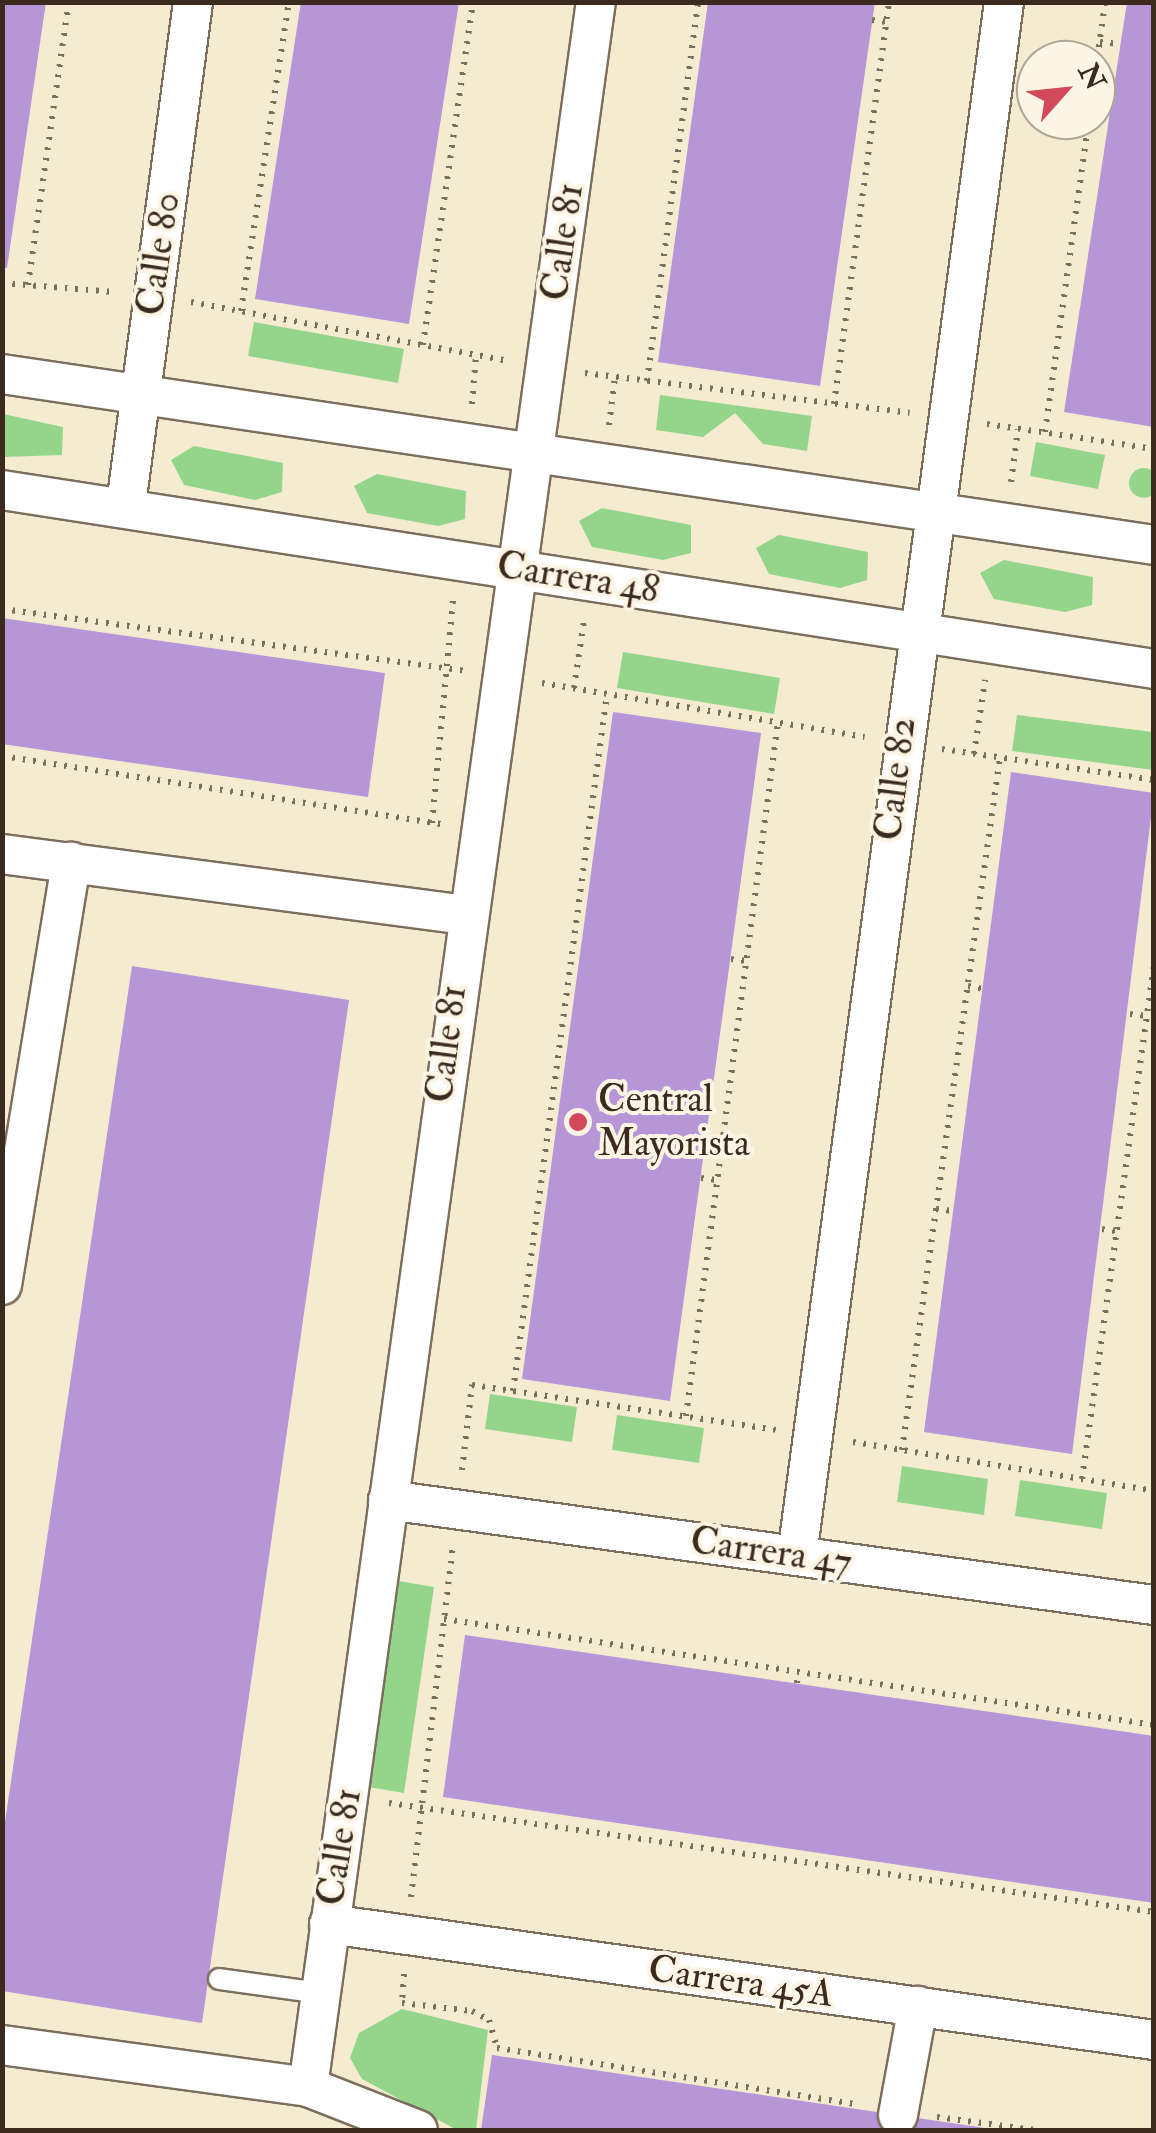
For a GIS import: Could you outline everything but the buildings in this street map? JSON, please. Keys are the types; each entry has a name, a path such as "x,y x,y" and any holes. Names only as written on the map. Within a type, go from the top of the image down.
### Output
{"street":[{"name":"Calle 80","path":"126,505 193,2"},
{"name":"Calle 81","path":"308,2087 464,915 508,678 596,2"},
{"name":"Calle 82","path":"797,1556 915,634 1004,2"},
{"path":"2,374 536,459 933,511 1154,545"},
{"name":"Carrera 48","path":"2,490 126,505 990,646 1154,669"},
{"path":"2,854 464,915"},
{"path":"2,1285 71,862"},
{"name":"Carrera 47","path":"388,1500 1154,1605"},
{"name":"Carrera 45A","path":"328,1924 1154,2040"},
{"path":"899,2113 918,2006"},
{"path":"2,2045 308,2087 418,2130"}],"lane":[{"path":"219,1979 320,1993"}],"path":[{"path":"28,285 69,2"},
{"path":"241,311 289,2"},
{"path":"423,345 474,2"},
{"path":"647,381 698,2"},
{"path":"834,404 889,2"},
{"path":"1100,40 1105,2"},
{"path":"872,20 886,22"},
{"path":"1116,44 1120,44"},
{"path":"1045,432 1086,140"},
{"path":"1005,522 1018,428"},
{"path":"432,823 457,558"},
{"path":"574,688 589,580"},
{"path":"2,609 446,668 1154,780"},
{"path":"974,754 990,646"},
{"path":"513,1390 548,1160 607,694"},
{"path":"686,1416 778,722"},
{"path":"2,756 478,831"},
{"path":"902,1450 1000,757"},
{"path":"731,959 746,962"},
{"path":"1082,1479 1154,965"},
{"path":"968,986 982,988"},
{"path":"1130,1014 1146,1016"},
{"path":"701,1178 717,1180"},
{"path":"936,1208 954,1211"},
{"path":"1102,1230 1116,1232"},
{"path":"472,1385 406,1935 402,2004 472,2011 489,2020 497,2048 899,2113 1035,2130"},
{"path":"444,1620 1154,1725"},
{"path":"797,1683 798,1672"},
{"path":"348,1800 422,1806 1154,1912"},
{"path":"774,1858 776,1847"}],"green space":[{"path":"254,322 404,349 398,383 248,356"},
{"path":"660,395 812,416 807,451 763,444 735,413 703,437 656,430"},
{"path":"3,414 63,427 62,455 3,457"},
{"path":"1036,442 1105,455 1098,489 1030,476"},
{"path":"194,446 283,463 282,492 255,500 184,485 171,460"},
{"path":"1144,468 1155,472 1159,483 1155,494 1144,498 1133,494 1129,483 1133,472"},
{"path":"377,474 466,491 465,519 438,526 367,513 354,486"},
{"path":"602,508 691,525 691,553 663,560 592,547 579,521"},
{"path":"779,535 868,552 867,580 840,588 769,574 756,548"},
{"path":"1004,560 1093,577 1092,605 1065,612 994,599 980,573"},
{"path":"623,652 780,678 774,714 617,688"},
{"path":"1017,715 1153,732 1153,770 1012,751"},
{"path":"490,1394 577,1407 572,1442 485,1429"},
{"path":"617,1415 704,1428 699,1463 612,1450"},
{"path":"902,1466 988,1479 984,1515 897,1502"},
{"path":"1020,1480 1107,1493 1102,1529 1015,1516"},
{"path":"399,1581 434,1587 404,1793 368,1787"},
{"path":"402,2009 488,2030 476,2130 457,2130 362,2079 350,2058 359,2033"}],"place":[{"name":"Central Mayorista","path":"578,1122"}]}
